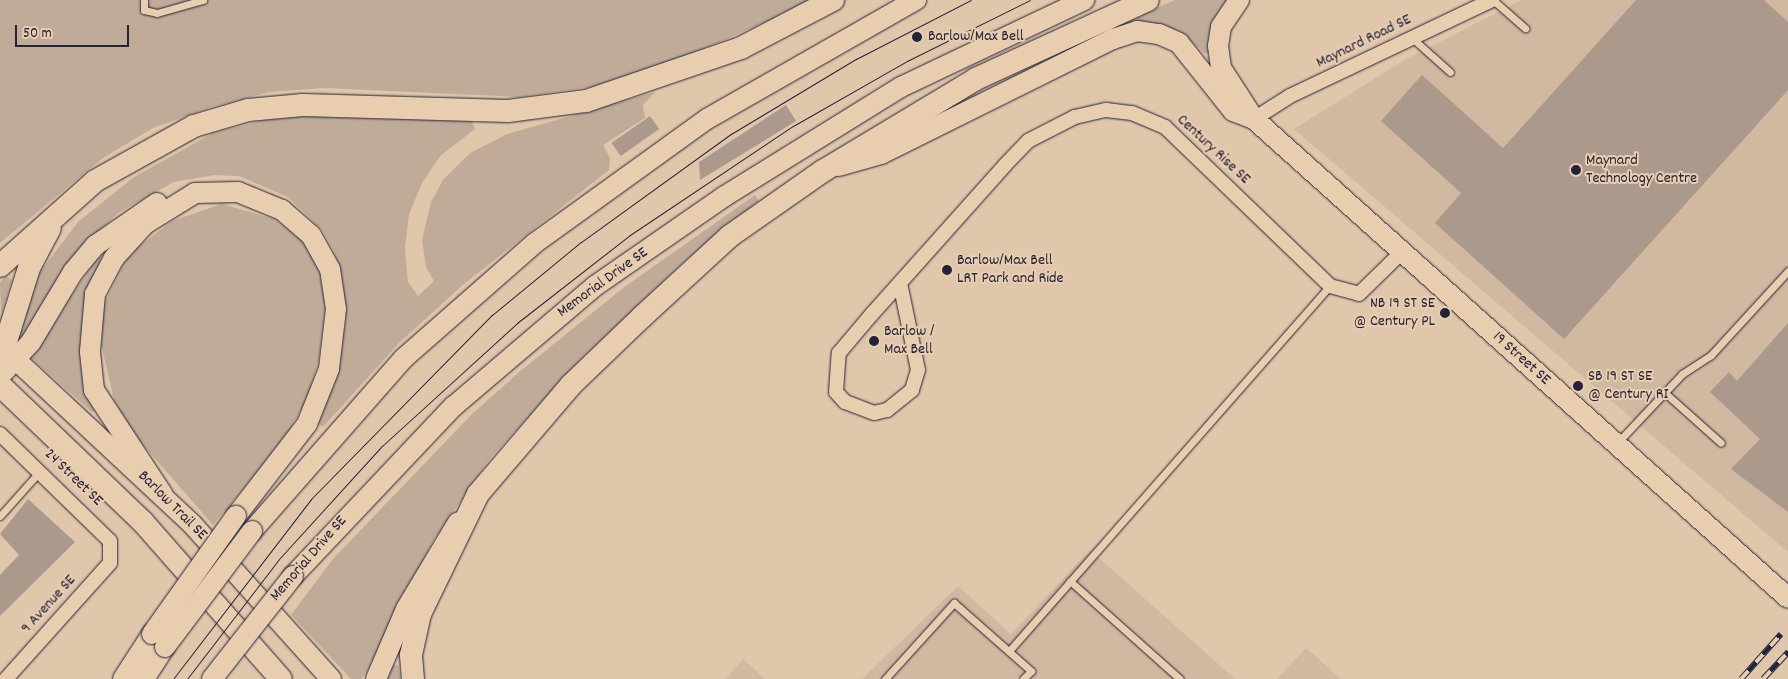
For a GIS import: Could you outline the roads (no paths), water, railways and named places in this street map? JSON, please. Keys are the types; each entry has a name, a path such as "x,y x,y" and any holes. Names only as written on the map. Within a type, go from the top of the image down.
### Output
{"main road":[{"path":"0,266 95,181 139,153 194,126 248,110 302,105 508,112 586,101 741,48 834,0"},
{"path":"123,679 404,358 535,243 707,119 916,0"},
{"name":"Memorial Drive SE","path":"212,679 293,576 454,406 595,286 725,196 901,88 1084,0"},
{"path":"376,679 437,549 478,494 571,385 730,236 823,171 976,79 1148,0"},
{"path":"1239,0 1221,26 1218,46 1221,68 1254,119"},
{"path":"823,171 881,154 1137,31 1179,44 1216,95 1233,111 1254,119"},
{"name":"19 Street SE","path":"1254,119 1788,598"},
{"path":"5,354 96,245 154,203 195,193 238,192 282,210 311,235 330,269 336,309 329,369 307,424 236,516 158,640 144,679"},
{"path":"163,495 94,390 90,351 95,294 114,258 145,224 195,193"},
{"path":"0,376 29,268 58,214"},
{"name":"Barlow Trail SE","path":"5,354 163,495 331,679"},
{"name":"Barlow Trail SE","path":"0,385 142,521 281,679"},
{"path":"413,679 411,655 420,614 478,494"}],"street":[{"name":"Maynard Road SE","path":"1254,119 1290,96 1492,0"},
{"name":"Century Rise SE","path":"900,283 918,370 912,390 887,410 874,413 844,402 836,392 835,363 900,283 1028,141 1075,117 1106,110 1132,113 1165,128 1330,286 1359,294 1402,252"},
{"name":"24 Street SE","path":"0,434 41,470 110,541 110,553"},
{"name":"9 Avenue SE","path":"6,679 110,563 110,553"}],"lane":[{"path":"144,0 144,10 157,14 203,0"},
{"path":"1492,0 1525,28"},
{"path":"1412,38 1450,72"},
{"path":"1616,444 1664,392 1711,355 1788,271"},
{"path":"1009,651 1330,286"},
{"path":"1664,392 1721,443"},
{"path":"0,516 41,470"},
{"path":"1070,581 1180,679"},
{"path":"885,679 954,603 1031,671 1023,679"}],"tram line":[{"path":"173,679 312,498 492,315 581,242 731,134 856,59 971,0"},
{"path":"187,679 279,559 382,446 517,323 630,235 793,126 907,61 1030,0"}],"railway":[{"path":"1741,679 1781,634"},
{"path":"1763,679 1788,652"}],"place":[{"name":"Barlow/Max Bell","path":"917,37"},
{"name":"Maynard Technology Centre","path":"1576,170"},
{"name":"Barlow/Max Bell LRT Park and Ride","path":"947,270"},
{"name":"NB 19 ST SE @ Century PL","path":"1445,313"},
{"name":"Barlow / Max Bell","path":"874,341"},
{"name":"SB 19 ST SE @ Century RI","path":"1578,386"}]}
